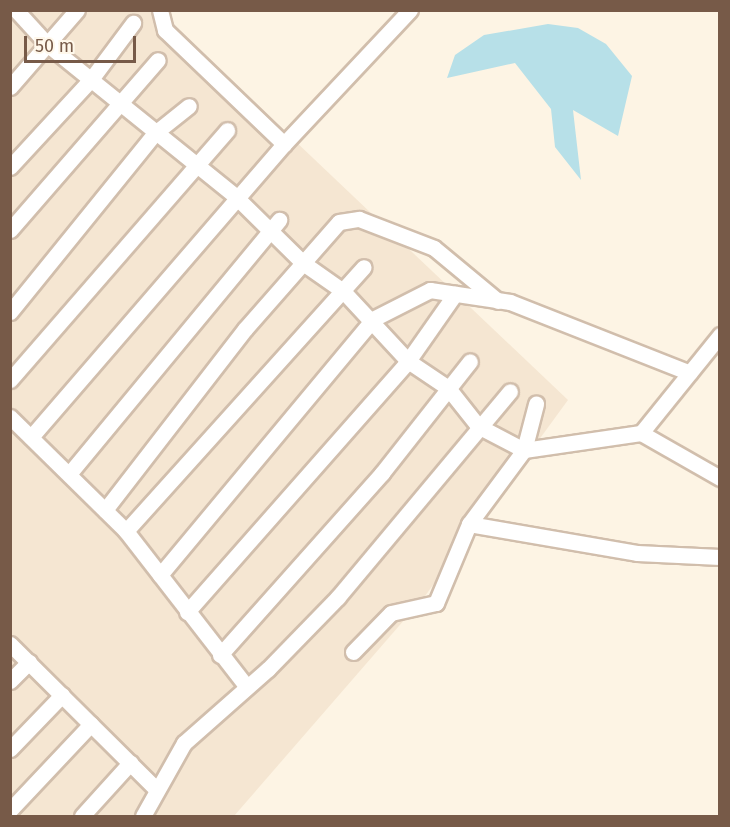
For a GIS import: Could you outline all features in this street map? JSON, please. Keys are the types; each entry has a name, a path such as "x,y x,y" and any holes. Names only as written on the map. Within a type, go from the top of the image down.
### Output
{"street":[{"path":"16,10 48,45 92,78 118,104 194,166 275,224 303,263 343,291 373,319 408,361 448,388 478,426 524,450 641,433 720,478"},
{"path":"10,87 77,10"},
{"path":"160,10 165,30 284,144"},
{"path":"31,437 235,196 410,10"},
{"path":"10,167 92,78 133,23"},
{"path":"10,230 158,60"},
{"path":"10,312 155,133 189,106"},
{"path":"10,380 227,130"},
{"path":"105,510 303,263 339,222 359,219 434,248 498,301"},
{"path":"69,474 275,224"},
{"path":"126,531 364,267"},
{"path":"160,575 373,319 430,290 498,301 690,373"},
{"path":"187,612 408,361 455,294"},
{"path":"641,433 720,335"},
{"path":"219,656 382,473 470,361"},
{"path":"143,816 184,743 247,687 338,597 478,426 510,391"},
{"path":"353,652 391,613 435,603 469,524 524,450 536,404"},
{"path":"10,417 126,531 219,656 247,687"},
{"path":"469,524 637,553 720,557"},
{"path":"10,644 157,790"},
{"path":"10,681 29,662"},
{"path":"10,748 62,695"},
{"path":"10,810 91,724"},
{"path":"82,816 130,763"}],"shaded area":[{"path":"10,11 158,11 568,400 425,596 234,816 11,816"}],"water":[{"path":"548,24 578,28 606,44 632,76 618,136 573,110 581,180 555,147 551,109 515,63 447,78 455,55 484,35"}]}
